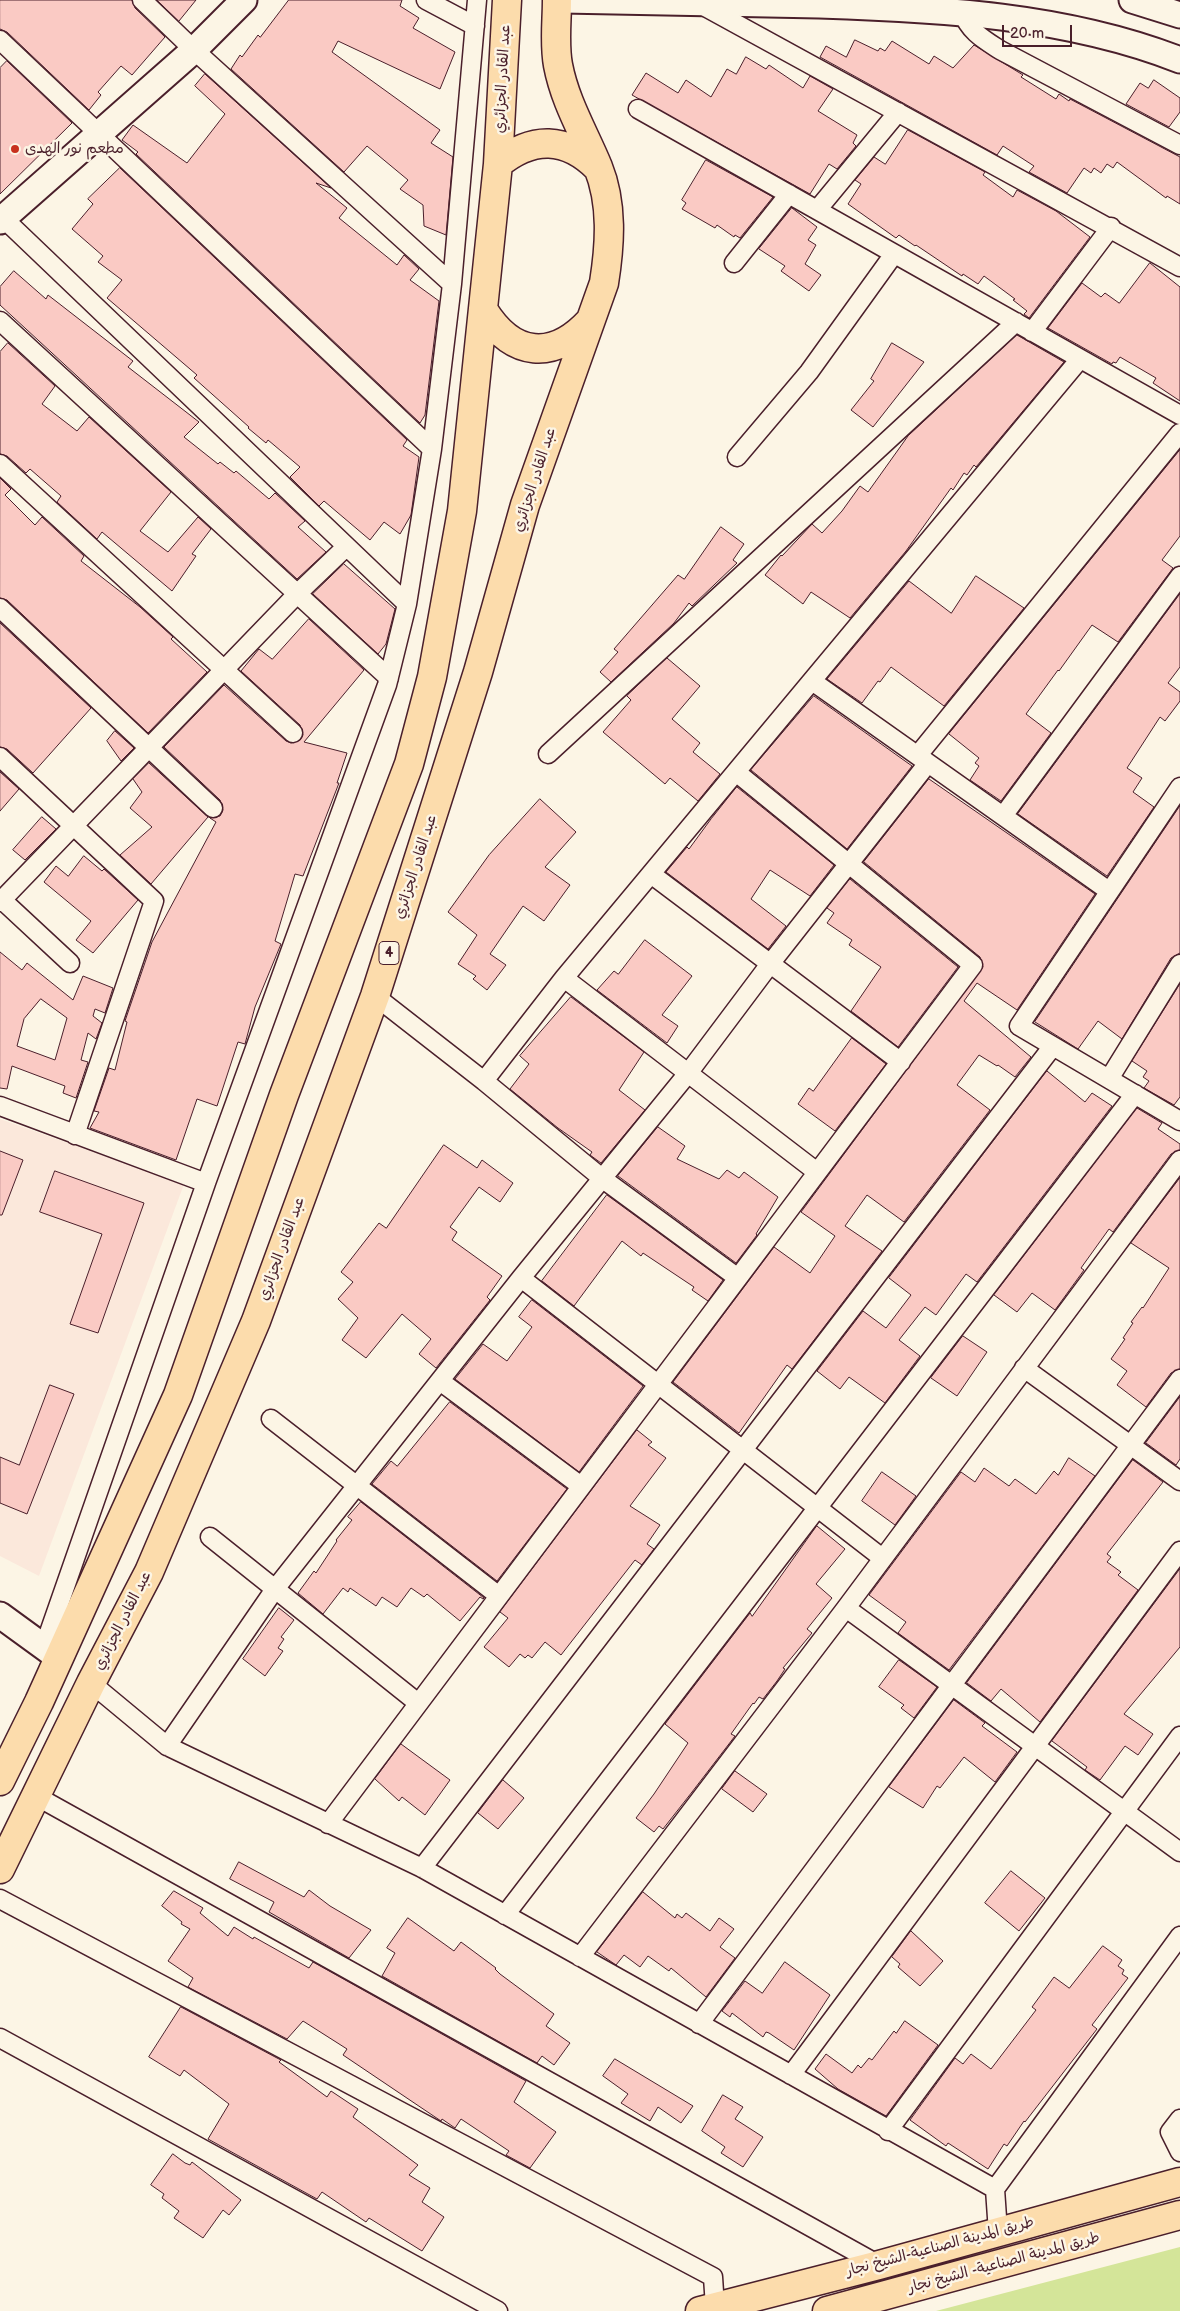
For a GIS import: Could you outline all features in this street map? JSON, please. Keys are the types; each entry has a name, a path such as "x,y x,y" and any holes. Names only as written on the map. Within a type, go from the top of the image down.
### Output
{"main road":[{"name":"عبد القادر الجزائري","path":"0,1781 52,1652 178,1395 284,1095 409,764 432,677 462,511 498,164 507,0"},
{"name":"عبد القادر الجزائري","path":"0,1869 91,1683 149,1572 256,1321 375,996 478,672 525,505 604,284 610,245 608,207 599,169 566,94 558,64 557,0"},
{"path":"498,164 512,152 530,145 549,143 568,147 585,156 599,169"},
{"path":"484,311 496,330 513,342 534,348 556,346 576,336 591,320"},
{"name":"طريق المدينة الصناعية-الشيخ نجار","path":"708,2309 760,2303 879,2265 1180,2182"},
{"name":"طريق المدينة الصناعية- الشيخ نجار","path":"827,2311 1180,2215"}],"street":[{"path":"142,0 194,50 452,284"},
{"path":"244,0 194,50 1,218 407,604"},
{"path":"426,0 475,26"},
{"path":"0,1614 52,1652 206,1183 389,678 407,604 432,449 452,284 477,0"},
{"path":"557,0 892,7 962,6 1119,40 1180,60"},
{"path":"1132,0 1180,15"},
{"path":"698,3 1180,267"},
{"path":"962,6 967,24 975,34 1000,50 1180,145"},
{"path":"0,40 432,449"},
{"path":"638,109 1180,416"},
{"path":"816,210 898,112"},
{"path":"734,263 789,194"},
{"path":"1032,332 1111,228"},
{"path":"737,457 809,372 894,254"},
{"path":"0,321 389,678"},
{"path":"548,754 1016,322"},
{"path":"484,1081 564,978 1080,359"},
{"path":"167,1746 276,1589 521,1278 688,1072 850,863 923,759 1180,434"},
{"path":"0,464 293,733"},
{"path":"70,963 1,900 298,593 346,547"},
{"path":"1003,816 1180,576"},
{"path":"0,608 214,808"},
{"path":"812,681 1109,891"},
{"path":"0,757 154,902 74,1135"},
{"path":"328,1824 973,965 736,772"},
{"path":"1180,787 1019,1026 1180,1121"},
{"path":"651,874 901,1062"},
{"path":"1109,1079 1180,964"},
{"path":"564,978 817,1172"},
{"path":"375,996 484,1081 603,1179 738,1278"},
{"path":"422,1868 1053,1046"},
{"path":"505,1915 1135,1094"},
{"path":"0,1106 206,1183"},
{"path":"580,1957 846,1608 881,1558 1180,1160"},
{"path":"521,1278 881,1558"},
{"path":"1024,1368 1180,1481"},
{"path":"699,2024 1180,1379"},
{"path":"440,1381 581,1486"},
{"path":"271,1420 499,1596"},
{"path":"210,1537 418,1703"},
{"path":"791,2075 1180,1551"},
{"path":"846,1608 1180,1852"},
{"path":"91,1683 167,1746 422,1868 994,2189"},
{"path":"888,2130 1180,1736"},
{"path":"36,1796 879,2265"},
{"path":"0,1898 713,2277 708,2309"},
{"path":"998,2232 994,2189 1180,1936"},
{"path":"0,2038 498,2311"},
{"path":"1180,2119 1170,2132 1180,2152"}],"shaded area":[{"path":"0,1119 184,1184 39,1576 0,1556"}],"green space":[{"path":"1180,2247 1180,2311 936,2311"}],"building":[{"path":"0,0 132,0 135,8 165,37 132,75 121,66 98,92 101,95 89,110 7,32 0,29"},
{"path":"157,0 196,0 179,21"},
{"path":"289,0 402,0 400,6 419,18 413,28 455,52 440,89 338,41 332,52 440,130 431,143 453,157 446,235 424,226 423,205 400,189 408,180 367,146 344,172 231,69 240,55 242,57 258,35 260,37"},
{"path":"855,40 878,51 880,48 885,51 892,41 929,64 934,56 953,68 974,45 1023,75 1021,77 1056,99 1059,94 1069,101 1070,99 1180,157 1180,204 1167,196 1166,198 1117,162 1113,168 1107,164 1101,173 1094,168 1091,173 1084,168 1067,193 1029,172 1034,166 1003,146 997,155 820,57 826,46 846,57"},
{"path":"746,57 766,69 769,65 803,88 810,76 833,89 818,111 857,135 853,143 856,146 837,169 829,164 810,194 632,95 646,73 678,93 686,80 711,97 727,69 736,74"},
{"path":"7,61 72,123 0,194 0,68"},
{"path":"205,74 331,188 316,183 347,208 339,218 397,265 404,255 419,269 410,280 439,301 425,415 420,423 136,154 138,152 122,140 133,125 187,163 225,114 195,86"},
{"path":"1154,80 1180,98 1180,112 1169,127 1126,104 1140,83 1148,88"},
{"path":"908,130 985,172 983,175 1013,197 1017,190 1056,211 1090,237 1029,318 1024,314 1027,311 1013,300 1015,299 984,276 978,284 963,274 962,276 899,235 896,238 848,204 861,184 855,180 874,157 885,164"},
{"path":"706,160 773,197 740,238 735,235 734,237 717,225 715,228 682,209 686,203 682,200"},
{"path":"120,168 407,440 403,446 419,457 411,515 400,534 384,522 370,540 324,501 319,506 290,477 300,467 268,440 266,443 248,428 194,378 197,375 107,298 122,280 98,262 103,256 72,229 93,204 88,199"},
{"path":"792,208 817,227 808,240 816,245 805,264 821,275 809,291 781,271 785,266 759,249"},
{"path":"1150,263 1180,287 1180,401 1153,383 1156,378 1120,357 1116,363 1113,362 1112,364 1048,328 1082,283 1101,297 1105,293 1119,303"},
{"path":"14,271 46,299 48,295 133,361 128,367 199,422 184,437 218,464 220,462 234,473 236,471 269,499 275,493 305,521 298,527 326,552 297,579 0,305 0,287"},
{"path":"1017,335 1064,362 976,467 974,465 967,475 964,473 953,490 951,488 906,551 850,618 811,592 803,604 765,575 781,555 812,524 822,533 842,511 860,486 868,492 908,436"},
{"path":"8,343 55,386 42,404 77,431 89,417 171,492 140,531 168,552 198,517 211,529 192,554 196,556 172,591 102,532 97,539 57,502 61,496 30,469 26,473 7,456 0,454 0,352"},
{"path":"892,343 924,362 873,427 851,410 874,381 871,379"},
{"path":"1180,450 1180,536 1162,560 1173,568 1118,642 1092,625 1058,670 1026,714 1051,733 1001,801 970,780 979,766 975,763 979,758 949,734"},
{"path":"0,478 11,489 5,495 35,525 42,517 84,556 81,561 140,607 207,672 148,733 7,600 0,598"},
{"path":"721,527 744,544 733,560 737,563 692,606 689,603 674,623 611,682 600,672 618,652 614,649 678,575 684,579"},
{"path":"344,564 395,609 386,644 378,654 313,594"},
{"path":"976,576 1024,608 944,706 891,667 862,703 827,679 909,581 951,613"},
{"path":"1180,594 1180,667 1168,683 1180,692 1180,701 1165,721 1160,717 1127,768 1142,778 1133,792 1154,807 1107,876 1018,814"},
{"path":"309,619 364,670 304,742 347,753 337,783 339,783 303,876 295,874 275,941 281,944 255,1007 245,1044 238,1042 217,1106 197,1099 176,1160 90,1128 99,1112 94,1111 109,1068 115,1070 127,1022 125,1021 152,942 216,822 210,818 220,816 223,810 220,800 164,747 224,685 286,741 291,743 300,740 303,735 300,725 241,671 259,649 272,659"},
{"path":"0,623 91,708 33,773 7,749 0,747"},
{"path":"667,658 700,686 672,719 700,743 693,752 720,774 698,801 670,778 665,784 603,732 631,700 627,696"},
{"path":"814,696 912,766 847,849 751,770"},
{"path":"115,731 134,748 121,761 107,741"},
{"path":"149,763 208,817 151,884 120,855 152,827 130,808 142,792 133,779"},
{"path":"0,772 19,789 0,811"},
{"path":"929,779 1095,894 1017,1010 977,983 964,1001 1031,1057 1015,1077 979,1055 957,1085 990,1110 904,1222 867,1195 845,1226 882,1251 792,1369 787,1365 739,1433 673,1382 774,1247 810,1273 835,1236 801,1212 983,967 980,957 864,862"},
{"path":"737,787 834,865 810,896 770,870 751,899 786,926 768,949 666,872 687,847 689,849"},
{"path":"540,799 576,832 545,867 570,885 544,921 523,906 490,954 506,965 487,990 473,979 476,976 458,964 477,935 448,912 489,855"},
{"path":"1180,806 1180,953 1171,958 1122,1039 1098,1021 1078,1049 1035,1022"},
{"path":"42,817 56,829 25,860 13,850"},
{"path":"84,856 102,871 104,869 138,900 93,953 76,940 91,921 44,882 56,866 68,876"},
{"path":"850,879 958,967 898,1047 851,1011 881,967 849,945 852,940 827,923 834,913 827,908"},
{"path":"645,940 692,976 662,1015 678,1026 667,1043 597,990 614,971 618,974"},
{"path":"0,952 22,970 27,963 73,1000 83,976 113,988 105,1013 95,1009 93,1016 102,1023 96,1039 88,1033 81,1060 88,1062 76,1098 63,1093 65,1086 12,1066 7,1089 0,1088","holes":["41,999 67,1018 55,1060 17,1046 24,1019"]},
{"path":"1180,984 1180,1097 1174,1105 1144,1088 1149,1081 1143,1077 1147,1071 1132,1061"},
{"path":"571,997 644,1052 619,1090 645,1110 601,1163 590,1155 592,1152 558,1128 510,1089 529,1064 520,1056"},
{"path":"852,1038 886,1064 835,1131 798,1104 809,1088 813,1091"},
{"path":"1047,1071 1085,1102 1092,1093 1112,1106 977,1282 966,1274 936,1315 925,1307 899,1340 920,1356 885,1403 849,1377 840,1389 817,1371 863,1311 886,1328 911,1295 889,1278"},
{"path":"1137,1108 1162,1123 1158,1129 1180,1144 1180,1150 1171,1154 1113,1232 1109,1229 1081,1268 1084,1270 1055,1310 1032,1293 1017,1312 994,1295"},
{"path":"658,1127 685,1146 677,1159 719,1179 727,1170 739,1178 744,1172 778,1197 757,1235 736,1263 618,1176"},
{"path":"444,1145 477,1168 482,1160 513,1183 500,1202 479,1187 450,1227 457,1232 452,1240 502,1276 487,1297 490,1300 436,1368 419,1354 431,1339 402,1314 366,1358 342,1340 358,1318 338,1299 353,1282 341,1272 379,1223 386,1228"},
{"path":"0,1151 23,1160 2,1215 0,1215"},
{"path":"55,1171 144,1203 98,1333 70,1324 102,1234 40,1212"},
{"path":"1180,1178 1180,1369 1171,1373 1146,1407 1117,1385 1127,1371 1111,1359 1125,1339 1123,1338 1133,1323 1131,1322 1143,1308 1169,1268 1131,1243"},
{"path":"607,1195 723,1280 708,1301 692,1290 694,1287 643,1253 641,1256 622,1241 574,1306 542,1281"},
{"path":"532,1300 643,1386 579,1472 455,1379 483,1344 507,1361 532,1327 519,1317"},
{"path":"963,1336 987,1352 957,1396 931,1378"},
{"path":"50,1385 74,1394 27,1514 0,1503 0,1457 19,1465"},
{"path":"1180,1397 1180,1459 1176,1465 1146,1443"},
{"path":"450,1402 567,1489 497,1581 372,1484 391,1461 397,1466"},
{"path":"637,1430 652,1442 648,1445 666,1458 630,1506 660,1525 647,1544 654,1549 642,1565 635,1560 561,1655 545,1642 532,1658 528,1655 525,1658 520,1654 509,1667 484,1647 508,1618 500,1612"},
{"path":"1069,1458 1095,1476 949,1670 898,1633 906,1622 869,1595 961,1472 975,1482 984,1468 1009,1486 1015,1479 1036,1494 1054,1471 1058,1475"},
{"path":"1133,1460 1163,1482 1107,1554 1111,1557 1107,1562 1121,1572 1118,1575 1138,1590 1040,1722 1001,1689 991,1701 967,1683"},
{"path":"882,1472 916,1496 895,1525 862,1501"},
{"path":"361,1502 484,1598 480,1597 460,1621 427,1594 424,1597 411,1588 397,1607 382,1597 376,1606 350,1588 348,1592 343,1588 323,1614 298,1593 314,1571 316,1573 336,1540 352,1520 348,1517"},
{"path":"817,1526 845,1549 816,1584 832,1598 807,1629 812,1633 783,1668 785,1669 777,1681 763,1699 759,1697 753,1703 731,1734 735,1736 663,1829 659,1826 654,1832 636,1818 688,1743 665,1724 750,1613 752,1616"},
{"path":"1180,1569 1180,1647 1124,1714 1153,1734 1138,1755 1125,1746 1100,1780 1085,1770 1087,1767 1052,1741"},
{"path":"279,1608 294,1620 281,1637 284,1639 278,1648 283,1651 265,1676 243,1659"},
{"path":"899,1660 937,1687 914,1718 901,1708 904,1705 879,1687"},
{"path":"954,1700 985,1723 982,1726 1017,1752 995,1782 964,1757 940,1788 937,1786 923,1808 889,1787"},
{"path":"401,1744 450,1780 425,1815 402,1797 399,1801 375,1779"},
{"path":"735,1771 767,1794 753,1812 722,1789"},
{"path":"503,1780 524,1798 498,1829 478,1813"},
{"path":"239,1862 304,1897 309,1890 330,1906 371,1930 349,1958 269,1912 274,1902 230,1879"},
{"path":"1011,1871 1045,1898 1019,1931 985,1903"},
{"path":"174,1891 203,1908 200,1913 228,1936 234,1927 309,1968 313,1962 526,2081 514,2102 556,2132 530,2168 506,2155 509,2151 461,2119 455,2128 442,2119 441,2121 343,2055 347,2049 303,2021 287,2039 188,1987 193,1978 168,1961 190,1929 181,1924 182,1922 162,1906"},
{"path":"643,1892 675,1918 677,1914 682,1918 686,1913 710,1931 719,1918 734,1929 720,1947 735,1958 706,1997 671,1968 669,1971 648,1956 640,1967 624,1955 616,1965 597,1952"},
{"path":"408,1918 454,1951 461,1942 554,2014 546,2026 570,2043 554,2065 542,2056 537,2063 382,1976 395,1953 387,1948"},
{"path":"911,1931 943,1961 920,1986 898,1967 900,1964 892,1957"},
{"path":"1103,1946 1122,1960 1118,1966 1124,1970 1122,1974 1128,1978 1092,2025 1097,2029 1024,2121 1007,2146 1004,2144 988,2169 948,2143 946,2146 910,2120 955,2058 963,2064 971,2054 991,2069 1036,2010 1032,2007 1054,1977 1069,1988"},
{"path":"785,1962 830,1995 794,2050 769,2033 766,2032 763,2037 732,2013 730,2017 722,2011 745,1981 762,1993"},
{"path":"181,2007 281,2060 279,2062 327,2097 331,2091 358,2109 353,2117 418,2165 409,2175 430,2188 422,2202 444,2217 422,2251 369,2218 366,2222 322,2192 317,2199 208,2139 229,2104 184,2070 180,2076 149,2057"},
{"path":"905,2021 938,2045 886,2116 838,2089 815,2069 826,2054 852,2073 858,2065 861,2068 869,2058 872,2060 894,2031 896,2033"},
{"path":"615,2059 693,2106 681,2123 658,2107 650,2121 621,2103 628,2094 603,2076"},
{"path":"723,2095 743,2107 735,2119 763,2137 743,2167 721,2153 725,2147 702,2131"},
{"path":"173,2154 185,2163 190,2165 192,2162 241,2200 229,2215 223,2210 203,2238 174,2218 179,2211 162,2198 164,2194 151,2185"}],"place":[{"name":"مطعم نور الهدى","path":"15,149"}]}
